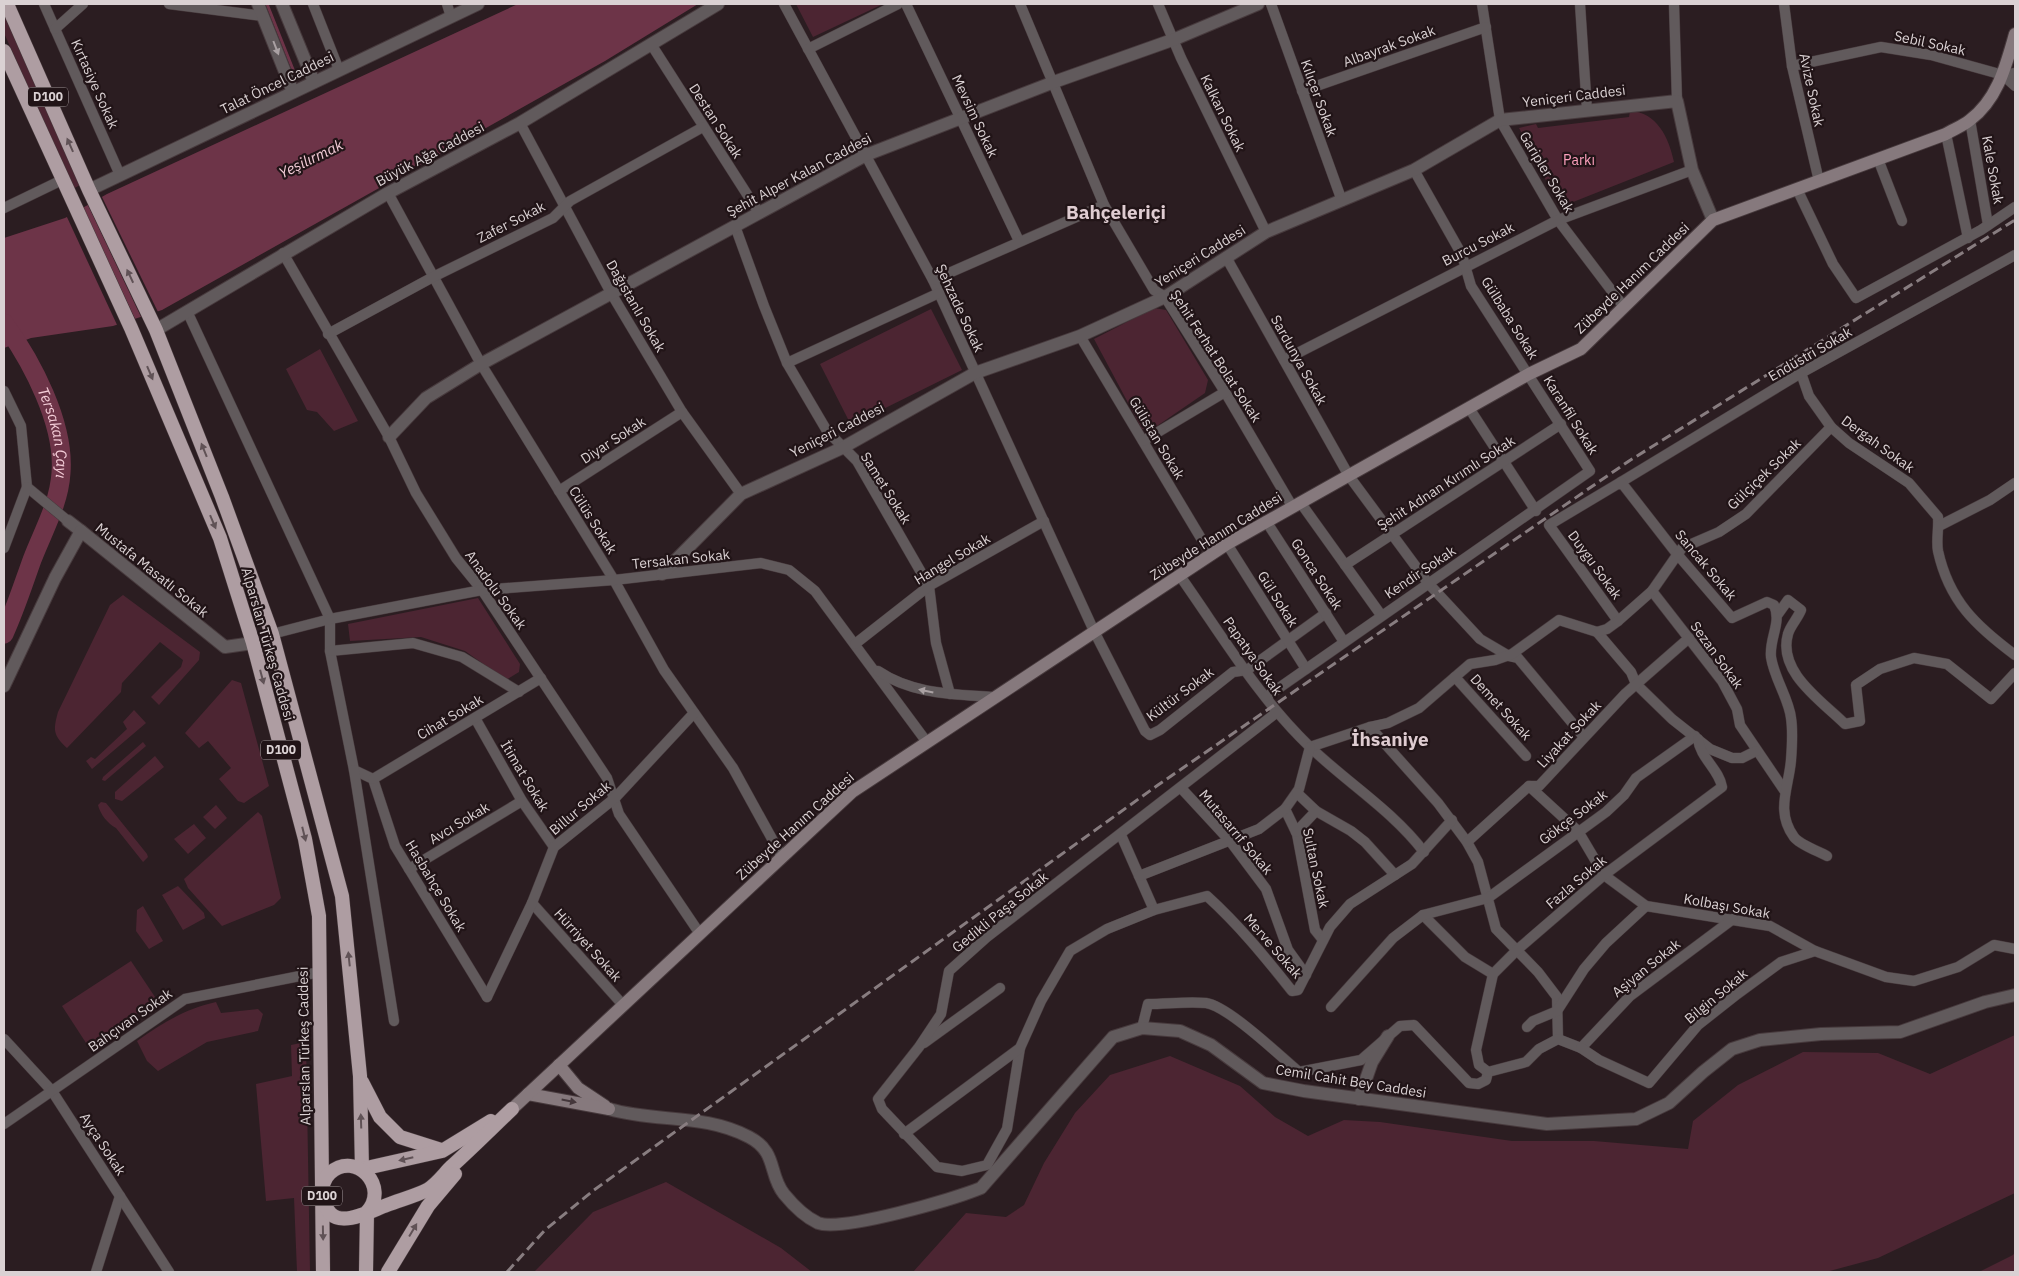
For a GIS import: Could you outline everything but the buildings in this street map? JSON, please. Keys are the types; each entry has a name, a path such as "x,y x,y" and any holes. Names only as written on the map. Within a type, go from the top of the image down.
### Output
{"highway":[{"name":"D100","path":"7,4 91,194 154,325"},
{"name":"D100","path":"4,50 62,180"},
{"name":"Alparslan Türkeş Caddesi","path":"62,180 131,328 220,538 253,643 305,839 319,916 322,1194"},
{"name":"Alparslan Türkeş Caddesi","path":"154,325 222,497 272,634 342,896 360,1076 362,1169"},
{"path":"360,1076 380,1117 400,1137 442,1151"},
{"path":"366,1272 367,1212 374,1202 376,1193 374,1184 362,1169 442,1151 512,1109"},
{"path":"367,1212 428,1190 512,1109"},
{"path":"388,1272 428,1206 512,1109"},
{"name":"D100","path":"323,1272 322,1194 324,1181 336,1168 354,1166 362,1169"},
{"name":"D100","path":"322,1194 325,1206 338,1217 354,1219 367,1212"}],"main road":[{"name":"Zübeyde Hanım Caddesi","path":"512,1109 852,792 992,697 1227,544 1529,374 1581,349 1713,220 1946,134 1970,120 1992,98 2009,74 2015,34"},
{"path":"559,1065 578,1088 609,1109"},
{"path":"528,1094 609,1109"}],"street":[{"name":"Kırtasiye Sokak","path":"44,4 120,175"},
{"path":"55,29 83,4"},
{"path":"168,4 261,10 293,92"},
{"path":"282,4 314,82"},
{"path":"313,4 339,70"},
{"path":"447,4 451,17"},
{"name":"Talat Öncel Caddesi","path":"91,194 120,175 478,4"},
{"name":"Büyük Ağa Caddesi","path":"154,325 187,311 388,193 520,123 718,4"},
{"name":"Şehzade Sokak","path":"784,4 933,280 974,373 1094,631"},
{"path":"808,49 898,4"},
{"name":"Mevsim Sokak","path":"906,4 1019,241"},
{"name":"Şehit Ferhat Bolat Sokak","path":"1020,4 1104,205 1154,290 1165,297 1296,504 1382,615"},
{"name":"Kalkan Sokak","path":"1158,4 1175,39 1181,58 1266,232"},
{"name":"Şehit Alper Kalan Caddesi","path":"389,437 426,398 481,364 866,155 1054,82 1175,39 1258,4"},
{"name":"Kılıçer Sokak","path":"1271,4 1342,201"},
{"name":"Garipler Sokak","path":"1482,4 1500,120 1558,220 1624,307"},
{"path":"1580,4 1587,110"},
{"path":"1674,4 1677,101 1692,170 1713,220"},
{"name":"Avize Sokak","path":"1784,4 1792,66 1819,181"},
{"name":"Albayrak Sokak","path":"1302,91 1486,27"},
{"name":"Destan Sokak","path":"651,44 759,212"},
{"name":"Sebil Sokak","path":"1792,66 1881,47 1931,55 2009,74"},
{"path":"2009,74 2015,86"},
{"name":"Yeniçeri Caddesi","path":"662,574 741,494 842,448 974,373 1080,336 1165,297 1266,232 1414,170 1500,120 1677,101"},
{"name":"Kale Sokak","path":"1970,120 1988,225"},
{"name":"Dağıstanlı Sokak","path":"520,123 611,293 682,412 741,494"},
{"name":"Zafer Sokak","path":"328,334 433,277 553,218 570,201 703,127"},
{"path":"1946,134 1968,238"},
{"path":"1878,159 1902,222"},
{"name":"Gülbaba Sokak","path":"1414,170 1462,255 1472,286 1529,374"},
{"name":"Burcu Sokak","path":"1284,360 1558,220 1692,170"},
{"path":"4,208 62,180"},
{"path":"1797,189 1833,264 1856,298 1968,238 2015,206"},
{"name":"Cülüs Sokak","path":"388,193 481,364 614,580 664,670 733,768 782,857"},
{"path":"933,280 1104,205"},
{"name":"Samet Sokak","path":"735,226 787,363 827,431 857,461 930,586 936,643 950,694"},
{"name":"Anadolu Sokak","path":"283,254 389,437 416,493 431,518 456,558 482,590 607,778 619,814 700,934"},
{"name":"Endüstri Sokak","path":"1622,482 1801,373 2015,255"},
{"name":"Sardunya Sokak","path":"1226,257 1349,476 1428,583 1480,639 1508,656 1518,658 1584,737"},
{"path":"787,363 939,293"},
{"path":"187,311 330,619 330,651 354,770 394,1021"},
{"name":"Gülistan Sokak","path":"1080,336 1211,555"},
{"name":"Dergah Sokak","path":"1801,373 1809,396 1831,428 1849,443 1908,484 1938,516 1938,550 1948,586 1968,615 1985,632 2015,654"},
{"name":"Karanfil Sokak","path":"1529,374 1590,471"},
{"path":"4,391 21,426 27,486 4,548"},
{"path":"1143,441 1225,392"},
{"path":"1468,408 1536,511"},
{"name":"Diyar Sokak","path":"559,491 682,412"},
{"name":"Şehit Adnan Kırımlı Sokak","path":"1345,565 1561,424"},
{"name":"Gülçiçek Sokak","path":"1597,632 1606,629 1618,621 1652,591 1682,548 1718,532 1746,514 1831,428"},
{"name":"Kendir Sokak","path":"1266,698 1428,583 1536,511 1590,471"},
{"name":"Duygu Sokak","path":"1618,621 1550,525 1622,482"},
{"name":"Sancak Sokak","path":"1622,482 1677,554 1732,618 1766,602 1774,605 1778,614"},
{"path":"1939,526 1990,500 2015,483"},
{"path":"27,486 81,531"},
{"name":"Hangel Sokak","path":"855,644 930,586 1044,521"},
{"name":"Gonca Sokak","path":"1266,521 1344,642"},
{"name":"Mustafa Masatlı Sokak","path":"4,686 55,578 81,531 225,647 253,643"},
{"name":"Gül Sokak","path":"1227,544 1306,669"},
{"name":"Tersakan Sokak","path":"272,634 330,619 482,590 614,580 761,564 789,570 815,590 926,741"},
{"name":"Papatya Sokak","path":"1180,576 1276,713 1310,747 1406,829 1424,852"},
{"name":"Sezan Sokak","path":"1652,591 1722,681 1737,709 1740,725 1784,790"},
{"path":"1826,856 1794,838 1783,814 1784,790 1791,761 1791,716 1775,677 1771,655 1778,614 1788,600 1801,610 1788,633 1786,648 1790,666 1805,685 1845,724 1860,721 1856,685 1880,669 1914,658 1947,664 1991,699 2015,672"},
{"name":"Kültür Sokak","path":"1094,631 1145,731 1150,734 1160,730 1232,672 1247,670 1326,613"},
{"path":"1139,876 1259,829 1285,809 1297,793 1310,747 1388,723 1419,708 1470,664 1508,656 1559,620 1597,632 1630,672 1636,684 1710,749 1732,758 1742,758 1756,751"},
{"name":"Liyakat Sokak","path":"1467,842 1529,786 1538,786 1636,684 1689,638"},
{"path":"330,651 413,643 462,658 519,692"},
{"name":"Tersakan Sokak","path":"871,667 894,682 928,692 992,697"},
{"name":"Demet Sokak","path":"1455,677 1526,756"},
{"name":"Cihat Sokak","path":"373,779 541,678"},
{"name":"Billur Sokak","path":"487,997 532,903 554,847 615,798 694,713"},
{"name":"Gedikli Paşa Sokak","path":"987,1165 962,1171 937,1167 904,1134 882,1109 878,1100 919,1047 940,1014 949,971 987,937 1276,713"},
{"name":"İtimat Sokak","path":"475,718 522,801 554,847"},
{"path":"1370,727 1452,820 1467,842 1478,862 1496,929 1538,972 1557,997 1558,1039"},
{"name":"Gökçe Sokak","path":"1488,898 1606,812 1624,794 1636,778 1696,737"},
{"name":"Fazla Sokak","path":"1493,974 1517,950 1604,875 1722,787 1720,780 1699,748 1696,737"},
{"path":"354,770 373,779"},
{"name":"Hasbahçe Sokak","path":"373,779 395,846 487,997"},
{"name":"Kolbaşı Sokak","path":"1529,786 1578,831 1604,875 1646,906 1770,926 1815,951 1886,977 1914,981 1958,967 1994,945 2015,949"},
{"name":"Mutasarrıf Sokak","path":"1181,788 1230,841 1266,889 1288,950 1306,975"},
{"path":"1297,793 1316,811 1351,831 1365,842 1395,875"},
{"name":"Avcı Sokak","path":"409,869 522,801"},
{"name":"Sultan Sokak","path":"1285,809 1296,832 1315,930 1323,940"},
{"path":"1296,832 1316,811"},
{"name":"Merve Sokak","path":"1154,910 1207,896 1265,956 1292,991 1300,989 1330,927 1350,904 1412,864 1452,820"},
{"path":"981,1188 987,1165 1007,1129 1020,1048 1042,1001 1070,952 1107,929 1154,910 1121,835"},
{"path":"1331,1007 1393,938 1423,915 1488,898"},
{"name":"Hürriyet Sokak","path":"532,903 623,1005"},
{"path":"1527,1027 1533,1021 1557,1010 1584,969 1606,943 1646,906"},
{"path":"1423,915 1465,957 1493,974 1476,1050 1479,1065 1488,1072"},
{"name":"Aşiyan Sokak","path":"1581,1048 1630,996 1733,919"},
{"name":"Bilgin Sokak","path":"1581,1048 1599,1060 1649,1083 1698,1025 1781,962 1815,951"},
{"name":"Bahçıvan Sokak","path":"4,1124 185,999 320,972"},
{"path":"919,1047 1000,988"},
{"name":"Cemil Cahit Bey Caddesi","path":"609,1109 631,1115 703,1121 749,1137 765,1148 782,1192 801,1212 820,1223 854,1223 960,1197 981,1188 1113,1037 1142,1028 1180,1031 1211,1045 1263,1083 1359,1099 1547,1124 1636,1119 1669,1103 1732,1049 1760,1040 1821,1034 1900,1032 1985,1002 2015,995"},
{"path":"1142,1028 1148,1004 1208,1004 1244,1024 1268,1047 1299,1072 1361,1060 1400,1026 1414,1025 1470,1083 1478,1084 1486,1080 1488,1072"},
{"path":"1359,1099 1372,1062 1388,1036"},
{"name":"Ayça Sokak","path":"4,1039 52,1091 169,1272"},
{"path":"1488,1072 1526,1062 1539,1049 1558,1039 1581,1048"},
{"path":"904,1134 1020,1048"},
{"path":"96,1272 120,1196"}],"green space":[{"path":"796,4 883,4 813,37"},
{"path":"4,15 80,185 73,189 4,33"},
{"name":"Parkı","path":"1630,111 1639,112 1654,121 1669,144 1674,162 1563,206 1557,202 1519,128 1536,124 1538,128 1629,117"},
{"path":"1154,308 1166,310 1208,380 1205,393 1154,428 1142,429 1094,339"},
{"path":"931,309 962,370 851,425 820,364"},
{"path":"320,349 358,421 334,431 317,412 307,410 286,369"},
{"path":"123,595 200,652 199,660 159,705 151,697 181,667 183,660 160,642 122,683 121,692 67,748 55,732 58,712 110,605"},
{"path":"478,598 520,664 519,672 506,680 465,651 421,637 350,641 348,624"},
{"path":"232,680 241,683 269,786 244,803 238,801 219,779 231,768 208,741 199,748 185,733"},
{"path":"134,710 146,723 92,769 86,761 91,757 95,759 127,729 123,722"},
{"path":"143,742 146,746 105,781 102,780 103,777"},
{"path":"155,756 164,767 122,801 115,799 115,792"},
{"path":"101,802 106,803 147,854 148,857 143,862 116,828 102,815 98,805"},
{"path":"216,805 227,818 215,829 203,817"},
{"path":"258,812 262,816 281,898 274,905 222,926 188,888 184,879"},
{"path":"194,824 206,838 188,854 174,839"},
{"path":"178,886 204,913 205,918 183,930 162,895"},
{"path":"143,906 163,941 149,949 136,931 137,910"},
{"path":"131,961 157,1000 88,1046 62,1006"},
{"path":"216,1002 221,1013 258,1009 263,1014 258,1031 207,1042 158,1071 147,1061 137,1041 174,1017"},
{"path":"2015,1035 2015,1193 1878,1258 1826,1272 913,1272 966,1213 1006,1217 1024,1205 1044,1163 1075,1113 1110,1075 1170,1056 1240,1086 1275,1117 1308,1136 1344,1120 1380,1122 1512,1141 1594,1141 1688,1149 1693,1121 1738,1085 1803,1052 1878,1053 1930,1074"},
{"path":"306,1042 310,1272 297,1272 294,1198 266,1201 256,1084 292,1076 291,1045"},
{"path":"666,1182 781,1248 812,1272 534,1272 593,1212"},
{"path":"2015,1252 2015,1272 1979,1272 2013,1255"}],"water":[{"name":"Yeşilırmak","path":"518,4 698,4 605,61 162,310 113,326 31,338 4,348 4,238 65,218 107,194"}],"pier":[{"path":"101,195 159,314 142,319 87,203"},
{"path":"82,206 136,321 118,327 66,215"}],"waterway":[{"path":"267,4 296,77"},
{"name":"Tersakan Çayı","path":"4,323 25,356 44,394 58,434 61,454 60,484 54,507 4,634"}],"railway":[{"path":"507,1272 545,1230 594,1190 1158,785 1629,461 2015,220"}],"district":[{"name":"Bahçeleriçi","path":"1116,212"},
{"name":"İhsaniye","path":"1390,739"}]}
